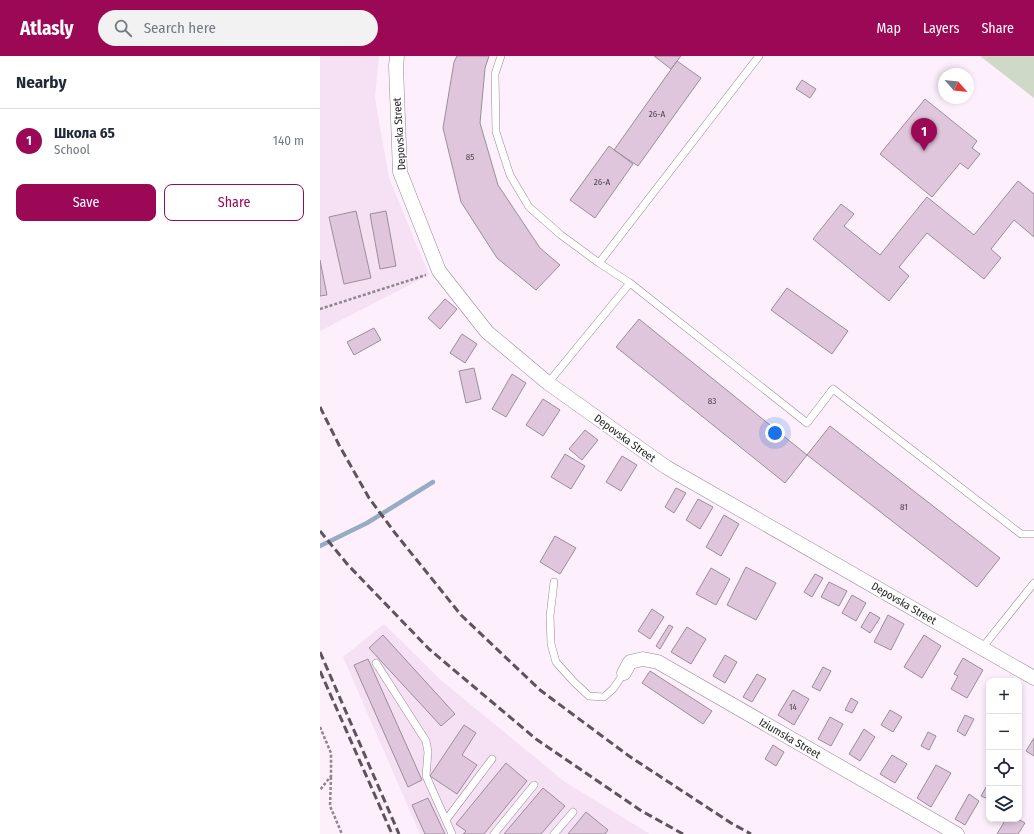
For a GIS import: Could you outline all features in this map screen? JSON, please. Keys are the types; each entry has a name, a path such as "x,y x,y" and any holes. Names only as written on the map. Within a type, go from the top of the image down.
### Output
{"street":[{"name":"Depovska Street","path":"397,56 396,66 400,172 439,271 487,332 548,383 666,467 1034,678"},
{"name":"Iziumska Street","path":"624,672 630,662 643,659 658,662 957,834"}],"lane":[{"path":"501,56 495,74 496,132 510,175 529,207 561,236 599,264 630,283 807,423 833,389 1021,534 1034,534"},
{"path":"599,264 759,56"},
{"path":"548,383 630,283"},
{"path":"554,582 550,616 550,644 556,662 589,696 604,697 613,689 624,672"},
{"path":"982,648 1034,583"},
{"path":"376,663 426,741 428,752 426,776 452,834"},
{"path":"446,820 492,758"},
{"path":"494,834 534,785"},
{"path":"554,834 573,812"}],"path":[{"path":"320,309 439,271"},
{"path":"320,728 331,753 330,806 342,834"},
{"path":"320,790 331,776"}],"shaded area":[{"path":"320,56 379,56 375,98 389,178 429,275 320,331"},
{"path":"384,624 442,681 565,782 650,834 420,834 343,657"}],"green space":[{"path":"980,56 1034,56 1034,98"}],"building":[{"path":"457,56 489,56 485,68 480,123 498,185 540,248 560,265 536,290 497,258 461,202 443,128 454,62"},
{"path":"654,56 681,56 671,69"},
{"path":"677,61 701,78 638,166 614,150"},
{"path":"802,80 816,89 810,98 796,89"},
{"path":"925,99 977,141 972,148 980,154 968,169 960,163 932,197 880,154"},
{"path":"609,146 633,164 595,218 570,200"},
{"path":"1018,181 1034,194 1034,237 1014,220 991,249 1001,258 984,279 927,233 899,267 909,276 889,301 813,239 841,204 854,214 844,226 880,255 927,197 974,235"},
{"path":"356,211 371,278 344,284 329,217"},
{"path":"386,211 396,266 380,269 370,214"},
{"path":"320,260 327,295 320,296"},
{"path":"787,288 848,331 832,354 771,310"},
{"path":"445,299 457,309 440,329 428,318"},
{"path":"639,319 807,455 785,483 616,347"},
{"path":"374,328 381,340 354,355 347,342"},
{"path":"462,334 477,344 465,363 450,353"},
{"path":"474,368 481,399 466,403 459,371"},
{"path":"512,374 526,383 506,417 492,409"},
{"path":"543,399 560,410 543,436 526,425"},
{"path":"830,426 1000,558 977,587 807,455"},
{"path":"585,430 598,440 582,460 569,449"},
{"path":"565,454 585,466 571,489 551,477"},
{"path":"622,456 637,465 621,491 606,482"},
{"path":"676,488 686,493 674,513 665,507"},
{"path":"698,499 713,507 700,529 686,520"},
{"path":"724,515 739,524 721,556 706,547"},
{"path":"555,536 576,548 560,574 540,562"},
{"path":"746,567 776,583 756,620 727,605"},
{"path":"711,568 730,579 716,605 696,594"},
{"path":"815,574 823,578 812,597 804,592"},
{"path":"829,582 847,591 839,606 821,597"},
{"path":"852,595 866,603 856,621 842,613"},
{"path":"652,609 664,617 650,639 638,631"},
{"path":"870,612 880,618 870,633 861,627"},
{"path":"888,615 904,624 891,650 874,642"},
{"path":"669,625 673,627 660,649 656,646"},
{"path":"687,627 706,639 691,664 671,652"},
{"path":"383,635 455,714 441,726 369,648"},
{"path":"924,635 941,646 922,678 904,667"},
{"path":"725,655 737,662 725,683 713,676"},
{"path":"963,658 983,670 967,698 951,689 958,676 954,674"},
{"path":"368,659 422,780 408,787 354,665"},
{"path":"823,667 831,671 820,691 812,687"},
{"path":"650,671 712,711 703,724 642,683"},
{"path":"757,674 766,679 752,702 743,697"},
{"path":"793,690 809,699 794,725 778,715"},
{"path":"851,698 858,702 852,713 845,710"},
{"path":"890,710 902,717 893,732 881,725"},
{"path":"965,715 974,719 965,736 957,731"},
{"path":"830,717 843,724 831,746 818,739"},
{"path":"464,725 476,733 462,755 477,765 457,794 430,776"},
{"path":"864,729 875,737 860,761 849,754"},
{"path":"928,732 936,736 929,750 921,746"},
{"path":"1034,738 1034,756 1026,751"},
{"path":"773,745 784,752 776,766 765,759"},
{"path":"892,755 907,764 895,783 880,774"},
{"path":"506,763 527,781 484,834 463,834 466,831 456,824"},
{"path":"936,765 951,773 931,807 917,798"},
{"path":"986,787 986,798 981,796"},
{"path":"543,788 565,806 541,834 504,834"},
{"path":"969,794 979,801 965,825 955,819"},
{"path":"428,798 445,834 425,834 412,805"},
{"path":"586,812 608,830 605,834 568,834"},
{"path":"1022,821 1025,823 1018,834 997,834 1004,822"}],"waterway":[{"path":"320,546 367,523 433,482"}],"railway":[{"path":"320,407 339,445 369,498 461,615 540,690 629,756 731,823 751,834"},
{"path":"320,531 348,565 429,649 536,739 640,810 683,834"},
{"path":"320,652 399,834"},
{"path":"320,671 392,834"}],"place":[{"name":"Школа 65","path":"924,151"}]}
